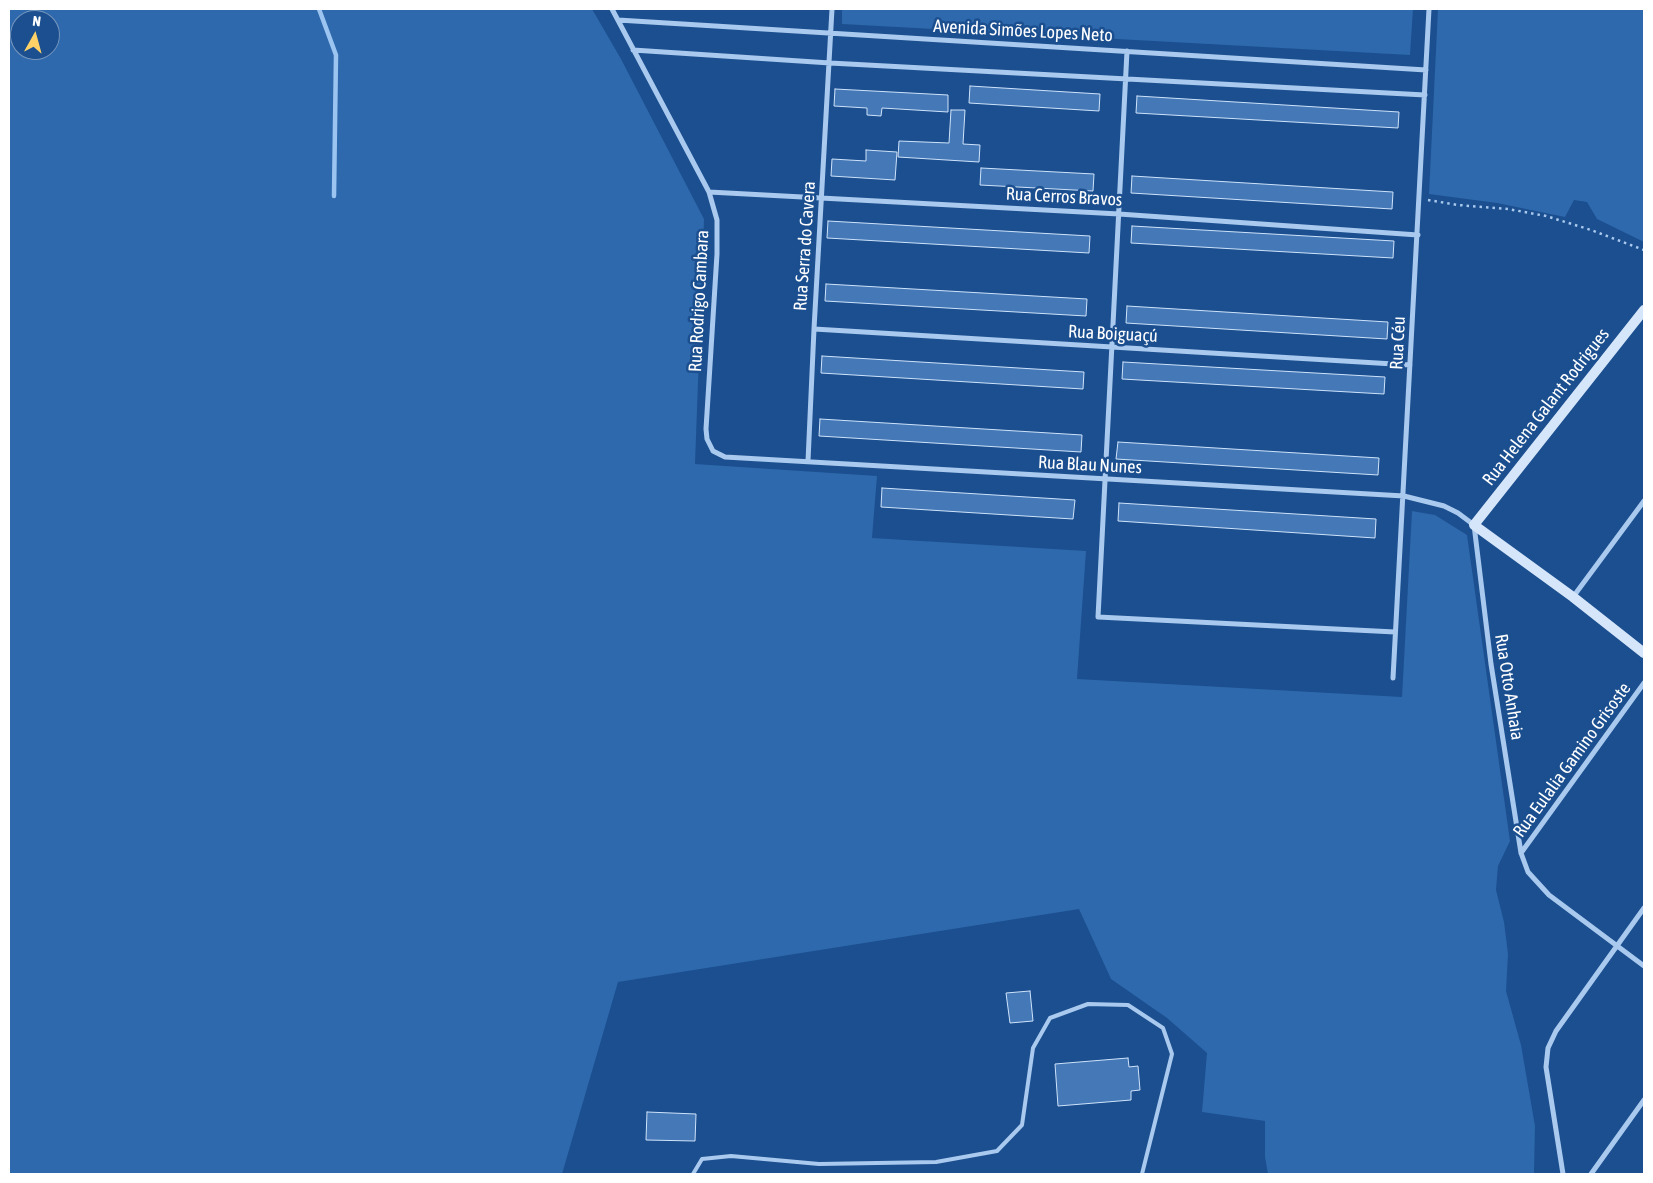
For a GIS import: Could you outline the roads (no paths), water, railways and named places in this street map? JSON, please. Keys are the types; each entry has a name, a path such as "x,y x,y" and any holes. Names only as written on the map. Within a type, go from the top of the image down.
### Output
{"street":[{"name":"Rua Rodrigo Cambara","path":"612,9 709,192 717,220 707,439"},
{"name":"Rua Serra do Cavera","path":"808,461 832,9"},
{"name":"Rua Céu","path":"1393,678 1429,9"},
{"name":"Avenida Simões Lopes Neto","path":"618,20 1426,70"},
{"path":"633,50 1425,95"},
{"path":"1127,51 1098,617 1395,632"},
{"name":"Rua Cerros Bravos","path":"709,192 1119,214 1418,235"},
{"name":"Rua Helena Galant Rodrigues","path":"1474,525 1644,310"},
{"name":"Rua Boiguaçú","path":"814,329 1410,365"},
{"name":"Rua Blau Nunes","path":"707,439 713,451 725,457 1404,496 1444,506 1458,513 1474,525"},
{"path":"1573,597 1644,501"},
{"path":"1474,525 1573,597 1644,653"},
{"name":"Rua Otto Anhaia","path":"1474,525 1491,664 1521,852 1528,872 1549,895 1644,966"},
{"name":"Rua Eulalia Gamino Grisoste","path":"1521,852 1644,683"},
{"path":"1563,1174 1546,1067 1548,1048 1556,1031 1644,908"},
{"path":"1591,1174 1644,1100"}],"lane":[{"path":"692,1174 702,1159 731,1156 828,1164 936,1162 997,1151 1022,1125 1034,1048 1050,1018 1088,1004 1128,1005 1162,1028 1172,1054 1142,1174"}],"waterway":[{"path":"319,9 336,55 334,196"}]}
